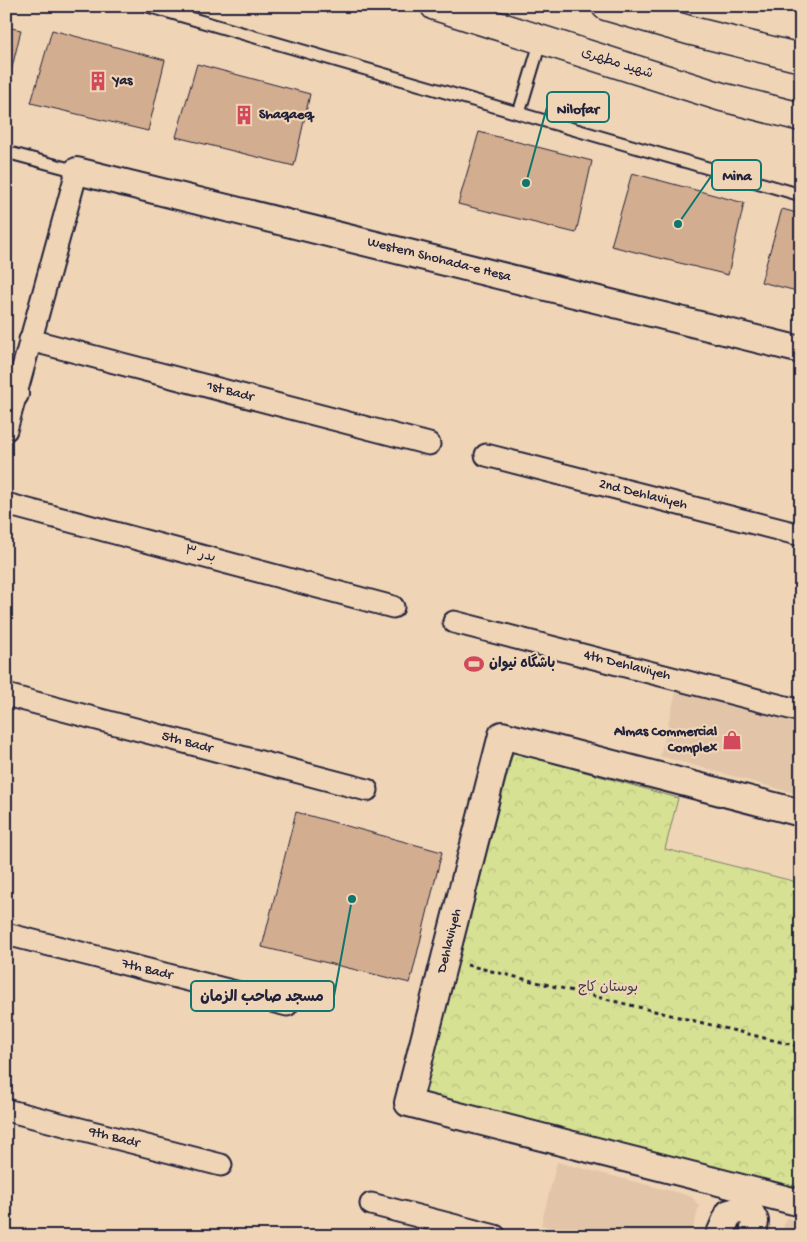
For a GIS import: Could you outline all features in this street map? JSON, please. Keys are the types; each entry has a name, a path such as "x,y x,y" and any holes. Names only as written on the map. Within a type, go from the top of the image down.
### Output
{"main road":[{"name":"شهید مطهری","path":"435,6 722,97 801,117"},
{"path":"606,6 692,31 801,58"}],"street":[{"path":"692,31 801,45"},
{"path":"722,97 734,111 801,128"},
{"path":"6,430 11,393 30,340 77,171"},
{"name":"Western Shohada-e Hesa","path":"77,171 801,350"},
{"name":"1st Badr","path":"30,340 430,444"},
{"name":"2nd Dehlaviyeh","path":"486,455 801,535"},
{"name":"بدر ۳","path":"6,504 393,607"},
{"name":"4th Dehlaviyeh","path":"454,622 801,711"},
{"name":"5th Badr","path":"6,695 367,790"},
{"name":"Dehlaviyeh","path":"801,813 502,735 408,1103 750,1199 801,1203"},
{"name":"7th Badr","path":"6,934 287,1005"},
{"name":"9th Badr","path":"6,1110 221,1165"},
{"path":"719,1236 728,1213 750,1199 756,1221 753,1236"},
{"path":"371,1204 495,1236"}],"lane":[{"path":"148,6 801,195"},
{"path":"519,113 541,40"},
{"path":"6,152 77,171"}],"path":[{"path":"445,960 801,1047"}],"shaded area":[{"name":"Almas Commercial Complex","path":"676,692 801,724 801,795 660,756"},
{"path":"557,1162 691,1196 699,1206 691,1236 579,1236 541,1225"},
{"path":"786,1218 801,1222 801,1236 781,1236"}],"green space":[{"name":"بوستان کاج","path":"513,752 678,798 665,849 801,883 801,1194 424,1095"}],"building":[{"path":"6,27 21,30 6,93"},
{"name":"Yas","path":"52,30 165,60 148,131 31,103"},
{"name":"Shaqaeq","path":"197,64 310,94 294,166 176,137"},
{"path":"479,132 592,161 576,233 458,204"},
{"path":"632,173 744,203 728,275 611,246"},
{"path":"782,209 801,214 801,292 761,282"},
{"path":"296,812 442,852 410,983 262,947"}],"place":[{"name":"Yas","path":"98,81"},
{"name":"Shaqaeq","path":"244,115"},
{"name":"Nilofar","path":"526,183"},
{"name":"Mina","path":"678,224"},
{"name":"باشگاه نیوان","path":"474,664"},
{"name":"Almas Commercial Complex","path":"732,740"},
{"name":"مسجد صاحب الزمان","path":"352,899"}]}
